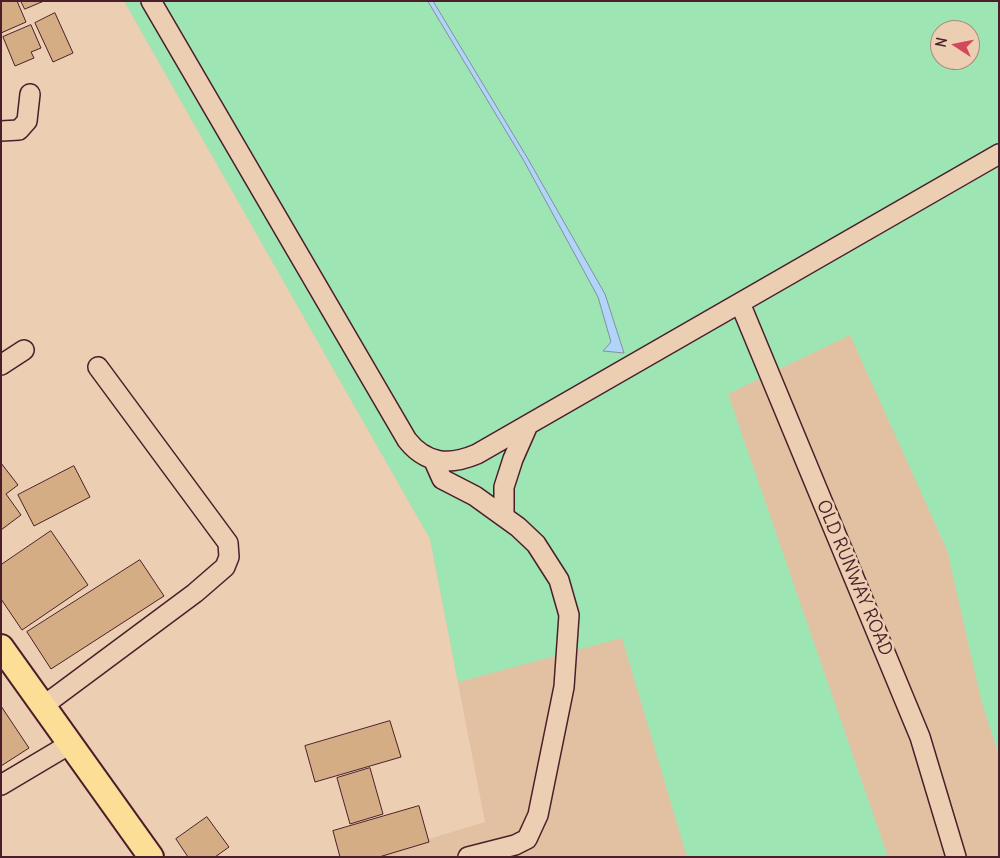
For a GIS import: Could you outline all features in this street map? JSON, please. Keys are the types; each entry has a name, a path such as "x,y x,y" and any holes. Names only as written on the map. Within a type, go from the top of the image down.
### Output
{"main road":[{"path":"4,656 43,706 151,857"}],"street":[{"path":"151,1 407,440 415,451 434,461 444,462 465,459 528,425 999,154"},
{"path":"1,131 19,130 27,121 30,94"},
{"name":"OLD RUNWAY ROAD","path":"740,303 920,738 956,857"},
{"path":"1,365 24,350"},
{"path":"43,706 195,593 225,567 229,557 228,543 98,367"},
{"path":"504,517 504,486 528,425"},
{"path":"434,461 442,479 475,496 536,544 559,580 568,615 564,687 538,815 527,839 515,845 468,857"},
{"path":"1,785 70,744"}],"shaded area":[{"path":"124,1 999,1 999,857 369,857 485,822 430,539"}],"green space":[{"path":"124,1 428,1 524,161 598,297 611,342 604,351 624,353 605,294 528,159 433,1 999,1 999,756 982,703 947,550 850,335 728,394 888,857 687,857 622,638 458,682 430,539"}],"water":[{"path":"428,1 433,1 528,159 605,294 624,353 603,351 611,342 598,297 524,161"}],"building":[{"path":"1,1 17,1 26,22 1,33"},
{"path":"21,1 44,1 25,9"},
{"path":"55,13 73,53 53,62 35,23"},
{"path":"31,25 41,48 31,52 34,58 15,66 3,37"},
{"path":"1,463 18,485 6,494 21,515 1,530"},
{"path":"74,466 90,497 34,526 18,495"},
{"path":"51,531 88,585 22,630 1,599 1,565"},
{"path":"140,560 164,596 51,669 27,632"},
{"path":"1,706 29,748 1,766"},
{"path":"390,721 401,757 315,782 305,746"},
{"path":"370,768 383,814 350,824 337,778"},
{"path":"419,806 429,842 379,857 340,857 333,831"},
{"path":"207,817 229,847 215,857 188,857 176,839"}]}
